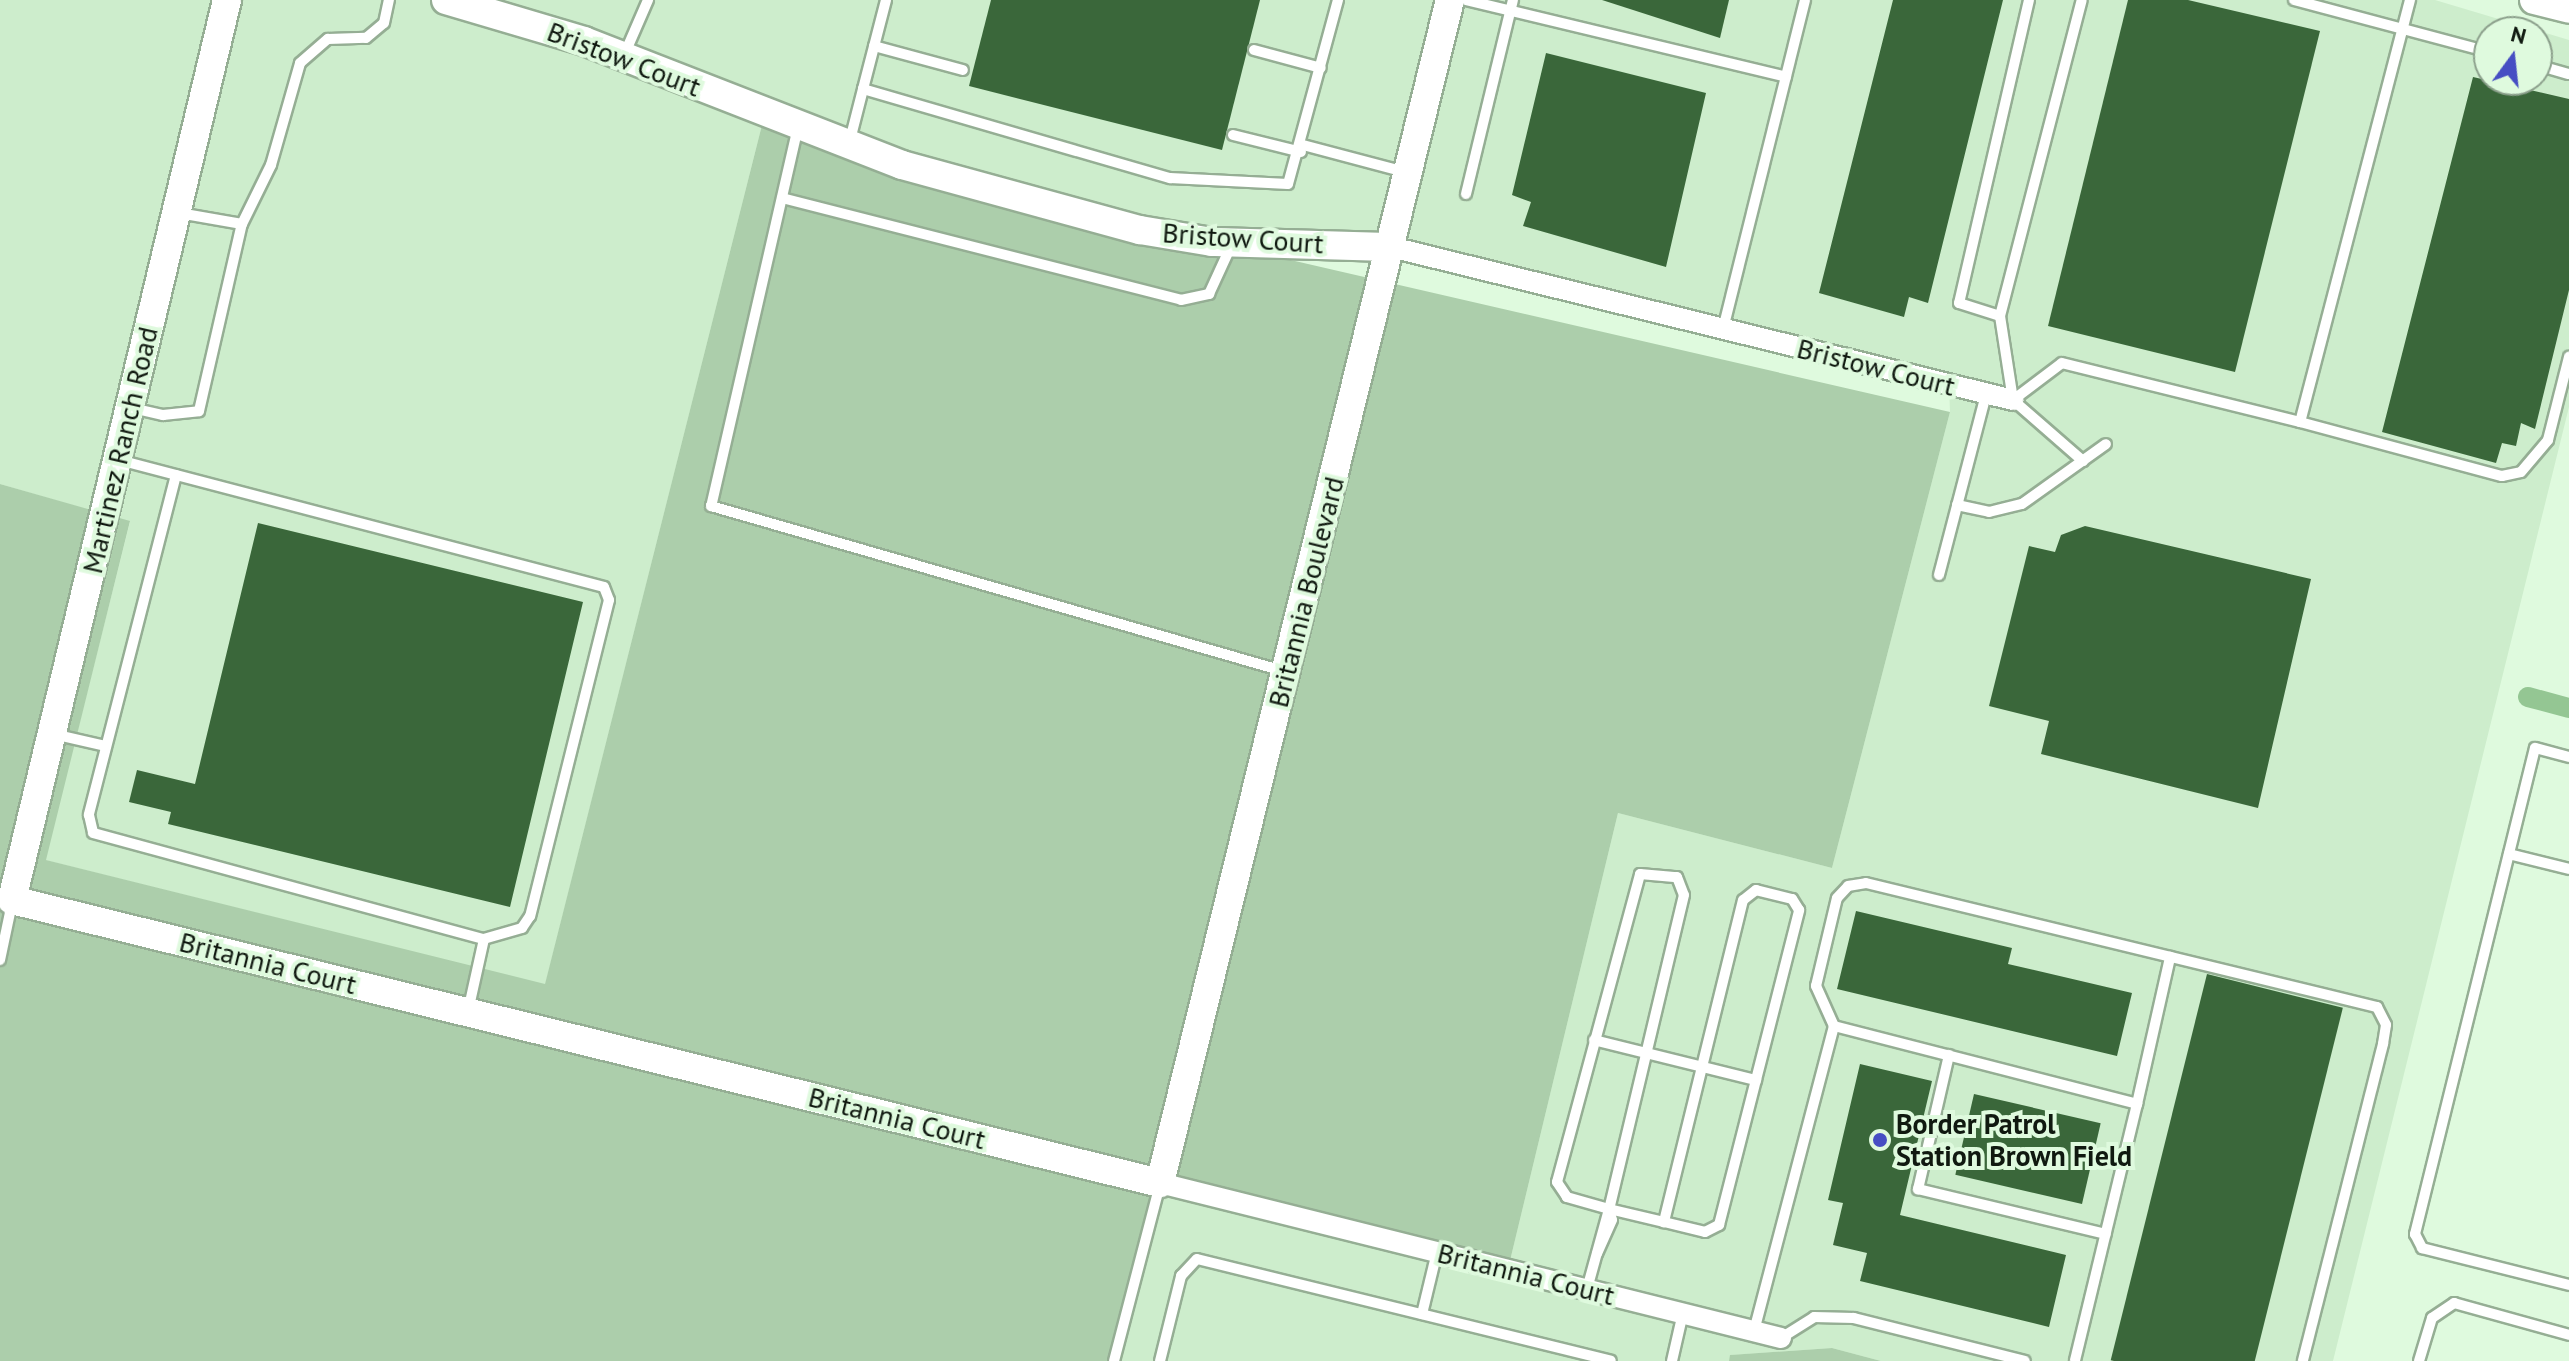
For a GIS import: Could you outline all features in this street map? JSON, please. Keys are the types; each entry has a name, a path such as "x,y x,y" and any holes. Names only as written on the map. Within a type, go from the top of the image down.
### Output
{"street":[{"name":"Martinez Ranch Road","path":"12,900 227,0"},
{"name":"Bristow Court","path":"446,0 623,57 849,144 1140,230 1232,242 1391,247 2013,400"},
{"name":"Britannia Boulevard","path":"1160,1183 1450,0"},
{"path":"2534,0 2569,9"},
{"name":"Britannia Court","path":"12,900 1781,1338"}],"lane":[{"path":"130,407 163,415 199,411 242,224 271,165 300,63 328,39 366,38 384,23 389,0"},
{"path":"623,57 648,0"},
{"path":"849,144 886,0"},
{"path":"863,89 1170,178 1288,184 1302,149 1338,0"},
{"path":"1466,0 1512,5 1786,77"},
{"path":"1723,329 1805,0"},
{"path":"2000,316 1959,303 1958,292 2029,0"},
{"path":"2082,0 2000,316 2013,400 2083,461"},
{"path":"2294,0 2473,48"},
{"path":"2300,422 2410,0"},
{"path":"1466,194 1512,5"},
{"path":"874,46 963,70"},
{"path":"1254,50 1321,68"},
{"path":"798,125 711,506 1286,672"},
{"path":"1233,135 1408,173"},
{"path":"782,198 1181,300 1209,294 1232,242"},
{"path":"177,212 242,224"},
{"path":"2013,400 2062,363 2502,476 2521,472 2548,440 2569,357"},
{"path":"1939,575 1986,394"},
{"path":"1957,505 1989,512 2022,504 2106,444"},
{"path":"118,460 176,475 604,587 609,600 530,916 522,928 484,939 103,840 93,833 89,815 176,475"},
{"path":"52,734 106,746"},
{"path":"2569,757 2535,748 2415,1234 2422,1248 2569,1285"},
{"path":"2509,854 2569,869"},
{"path":"1587,1289 1597,1254 1612,1220 1609,1209 1684,895 1677,877 1648,871 1635,883 1558,1191 1609,1209 1705,1232 1719,1225 1799,903 1756,890 1743,900 1664,1222"},
{"path":"1754,1331 1834,1026 1816,986 1837,898 1848,886 1866,883 2377,1007 2386,1025 2303,1361"},
{"path":"0,960 12,900"},
{"path":"467,1012 484,939"},
{"path":"2075,1361 2170,957"},
{"path":"1834,1026 2137,1104"},
{"path":"1594,1040 1756,1080"},
{"path":"1949,1055 1918,1189 2106,1234"},
{"path":"1114,1361 1160,1183"},
{"path":"1422,1314 1437,1252"},
{"path":"1160,1361 1181,1276 1197,1259 1611,1361"},
{"path":"2419,1361 2432,1318 2454,1303 2569,1335"},
{"path":"1672,1361 1683,1313"},
{"path":"1781,1338 1814,1317 1854,1318 2025,1361"}],"shaded area":[{"path":"0,0 2435,0 2489,16 2473,16 2473,96 2553,96 2553,35 2569,40 2569,407 2333,1361 1881,1361 1832,1348 1731,1355 1729,1361 1120,1361 1160,1183 1508,1269 1618,813 1832,868 1950,412 1949,385 1391,247 1212,242 765,113 545,985 45,860 130,522 0,484"},
{"path":"765,113 1212,242 1950,412 1832,868 1618,813 1508,1269 1161,1183 1115,1361 0,1361 0,484 130,521 46,860 545,984"},
{"path":"1832,1348 1881,1361 1729,1361 1730,1355"}],"building":[{"path":"991,0 1260,0 1222,150 969,86"},
{"path":"1602,0 1729,0 1720,38"},
{"path":"1893,0 2003,0 1928,303 1909,297 1904,317 1819,293"},
{"path":"2128,0 2188,0 2320,31 2235,372 2048,326"},
{"path":"1546,53 1706,93 1666,267 1523,226 1531,202 1512,195"},
{"path":"2473,77 2473,96 2553,95 2569,99 2569,290 2535,429 2521,423 2516,446 2502,443 2496,463 2382,432"},
{"path":"258,523 583,602 510,907 168,824 171,812 129,802 137,770 195,784"},
{"path":"2085,526 2311,579 2258,808 2041,754 2049,721 1989,706 2029,546 2055,552 2061,535"},
{"path":"1856,911 2012,948 2008,964 2132,993 2117,1056 1837,989"},
{"path":"2207,974 2343,1008 2255,1361 2111,1360"},
{"name":"Border Patrol Station Brown Field","path":"1860,1064 1932,1081 1900,1215 2066,1255 2049,1327 1860,1281 1867,1253 1833,1245 1843,1203 1828,1200"},
{"path":"1974,1094 2101,1123 2082,1204 1955,1175"}],"waterway":[{"path":"2528,697 2569,708"}],"place":[{"name":"Border Patrol Station Brown Field","path":"1880,1140"}]}
